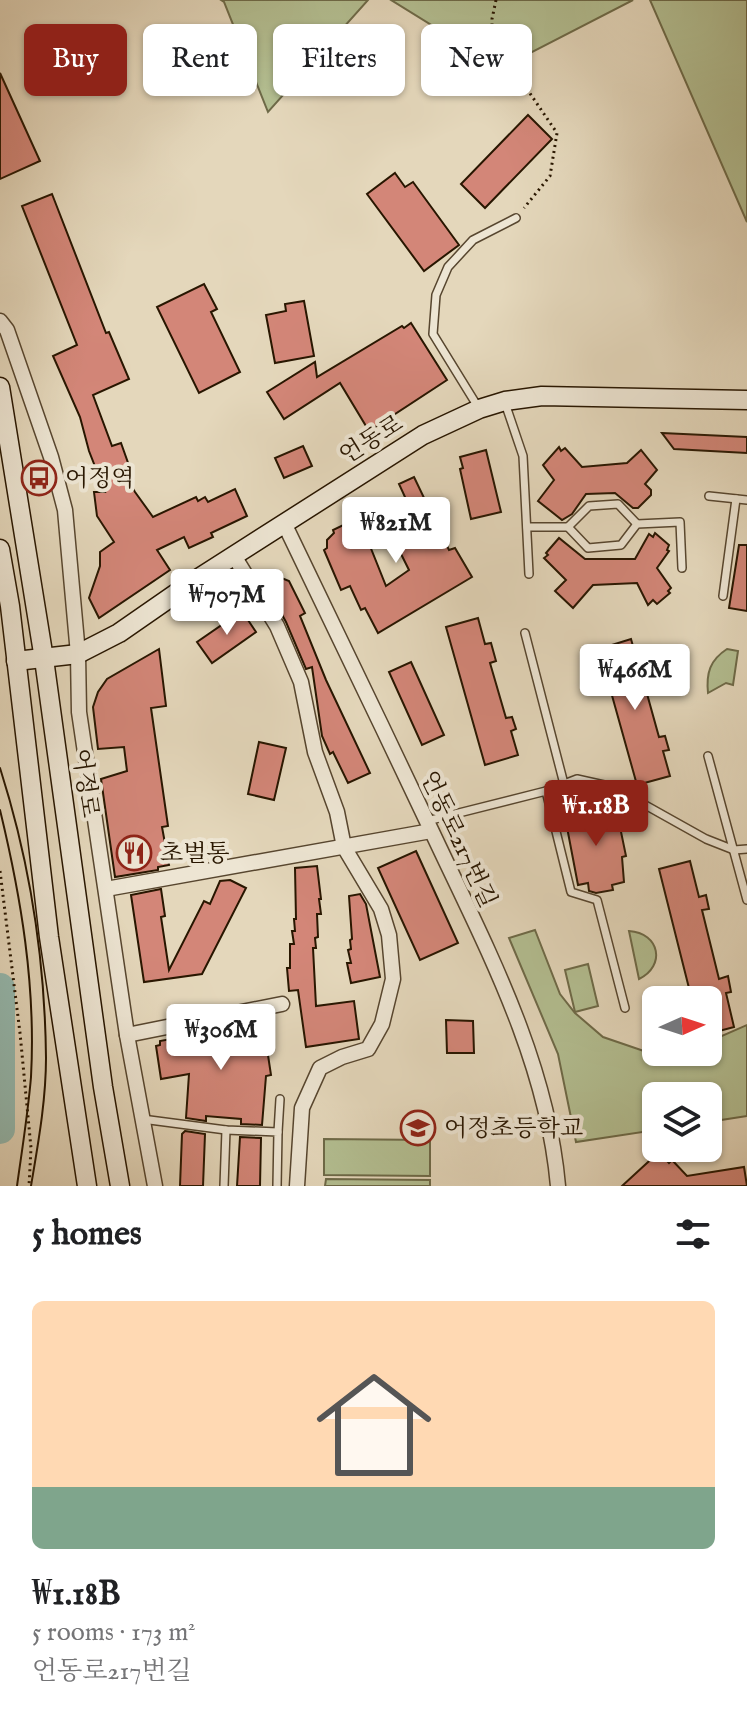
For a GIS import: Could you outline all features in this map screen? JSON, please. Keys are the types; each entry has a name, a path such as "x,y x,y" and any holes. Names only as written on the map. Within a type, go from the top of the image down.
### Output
{"main road":[{"name":"어정로","path":"0,387 44,659 103,1087 120,1186"},
{"name":"언동로","path":"8,662 78,654 119,633 423,435 479,409 505,401 570,395 744,402"},
{"path":"0,549 8,662 87,1186"},
{"path":"73,1186 76,1128"}],"street":[{"path":"0,321 7,330 47,443 65,510 78,654 79,712 127,1035 155,1186"},
{"name":"언동로217번길","path":"284,523 429,826 507,998 531,1057 548,1119 558,1186"},
{"path":"234,556 277,626 301,682 315,752 337,812 344,847 381,909 389,935 393,979 382,1024 368,1049 320,1068 302,1108 297,1186"},
{"path":"106,889 344,847 429,826"},
{"path":"127,1035 282,1004"}],"lane":[{"path":"479,409 433,334 436,295 448,267 473,240 516,218"},
{"path":"505,401 523,456 529,574"},
{"path":"709,496 747,500"},
{"path":"723,596 736,499"},
{"path":"527,527 568,527 589,506 618,504 637,524 680,522 682,568"},
{"path":"568,527 588,548 621,545 637,524"},
{"path":"525,633 564,784"},
{"path":"708,756 747,900"},
{"path":"429,826 577,779 613,787 706,839 734,850 747,849"},
{"path":"546,791 571,892 597,900 625,1008"},
{"path":"277,1186 280,1099"},
{"path":"142,1119 226,1130 278,1132"},
{"path":"224,1186 226,1130"}],"path":[{"path":"496,0 492,19 492,49 527,89 557,133 550,176 516,218"},
{"path":"0,871 31,1148 29,1186"}],"green space":[{"path":"221,0 368,0 347,24 273,24 273,96 282,96 268,112 257,84 257,24 233,24"},
{"path":"391,0 633,0 532,52 532,24 430,24"},
{"path":"650,0 747,0 747,222"},
{"path":"727,649 738,651 733,685 726,683 708,693 710,668"},
{"path":"535,930 560,994 575,1013 603,1037 642,1050 642,1066 722,1066 722,1036 747,1025 747,1116 722,1120 722,1082 642,1082 642,1132 576,1142 558,1054 509,938"},
{"path":"629,931 647,938 656,951 653,966 639,979"},
{"path":"588,964 598,1006 575,1012 565,970"},
{"path":"324,1139 430,1140 430,1176 324,1175"},
{"path":"326,1179 430,1180 430,1186 325,1186"}],"building":[{"path":"0,73 40,161 0,179"},
{"path":"528,115 552,139 485,208 461,184"},
{"path":"395,173 405,187 413,182 459,245 424,271 367,194"},
{"path":"52,194 106,333 109,332 129,379 93,395 112,446 121,443 132,474 126,477 135,492 153,517 196,497 198,501 205,497 208,502 235,489 247,516 211,533 213,537 189,548 184,537 157,550 170,570 99,618 89,598 100,566 100,552 114,542 97,516 94,492 105,492 80,417 53,356 77,345 22,206"},
{"path":"204,284 217,309 211,312 240,372 199,393 157,307"},
{"path":"304,301 314,356 275,363 266,315 286,311 285,304"},
{"path":"411,323 447,380 369,431 340,383 284,419 267,392 315,362 317,377"},
{"path":"662,433 747,437 747,453 674,449"},
{"path":"303,446 312,466 284,478 275,458"},
{"path":"559,447 561,451 565,448 582,467 627,463 641,450 657,470 645,484 651,495 638,508 633,508 615,493 586,494 572,514 562,520 538,501 554,480 543,465"},
{"path":"486,450 501,512 471,519 460,457"},
{"path":"414,477 449,550 455,548 472,577 378,633 365,608 361,610 350,586 341,590 324,550 333,530 368,513 378,536 368,541 386,586 409,570 396,544 421,532 399,484"},
{"path":"655,533 669,545 669,551 657,568 671,588 670,593 657,604 653,600 648,605 637,583 593,585 573,608 555,591 566,580 544,558 559,538 585,559 635,559 649,534 653,537"},
{"path":"739,545 747,545 747,611 729,608"},
{"path":"279,577 289,581 305,613 300,616 326,680 370,773 348,783 322,736 312,667 306,669 270,593 270,582"},
{"path":"242,611 256,632 212,663 197,642"},
{"path":"478,618 485,644 491,643 496,661 490,663 506,718 512,717 516,729 511,731 518,755 485,765 446,627"},
{"path":"631,639 639,668 644,666 648,681 644,683 659,737 665,736 669,750 663,751 670,776 637,785 599,649"},
{"path":"159,649 166,706 151,708 168,826 162,827 169,865 158,867 158,870 115,877 101,779 127,771 124,747 98,749 93,707 107,679"},
{"path":"411,662 444,735 422,745 389,672"},
{"path":"259,742 286,748 274,800 248,794"},
{"path":"605,805 607,812 612,811 614,824 619,822 626,856 622,857 624,882 612,885 613,890 596,893 589,891 588,883 578,885 566,822 571,821 569,811"},
{"path":"416,851 458,943 420,960 378,868"},
{"path":"690,861 699,897 706,895 709,909 702,910 719,979 728,976 731,992 726,993 734,1027 722,1030 722,986 688,986 659,869"},
{"path":"317,866 321,914 317,914 318,937 315,938 316,948 313,948 316,1006 354,1001 359,1039 306,1047 298,990 289,991 287,968 290,968 290,944 294,944 292,931 295,931 296,919 295,868"},
{"path":"230,880 246,888 202,974 144,982 131,895 161,889 165,916 161,917 169,970 204,901 210,904 220,881"},
{"path":"360,894 366,904 380,977 351,983 347,963 351,963 348,950 351,949 352,939 349,896"},
{"path":"446,1020 473,1021 474,1053 447,1053"},
{"path":"263,1022 271,1075 266,1076 262,1125 241,1124 241,1119 206,1116 206,1121 186,1118 189,1074 161,1079 156,1046 160,1045 160,1041"},
{"path":"185,1131 205,1134 203,1186 180,1186 182,1134"},
{"path":"240,1137 261,1138 260,1186 237,1186"},
{"path":"648,1162 674,1162 687,1176 744,1167 747,1186 622,1186"}],"waterway":[{"path":"0,988 0,1129"}],"tram line":[{"path":"0,768 20,839 34,912 43,985 46,1074 31,1186"},
{"path":"0,810 20,909 31,1009 31,1077 17,1186"}],"place":[{"name":"어정역","path":"39,478"},
{"name":"초벌통","path":"134,853"},
{"name":"어정초등학교","path":"418,1128"}]}
